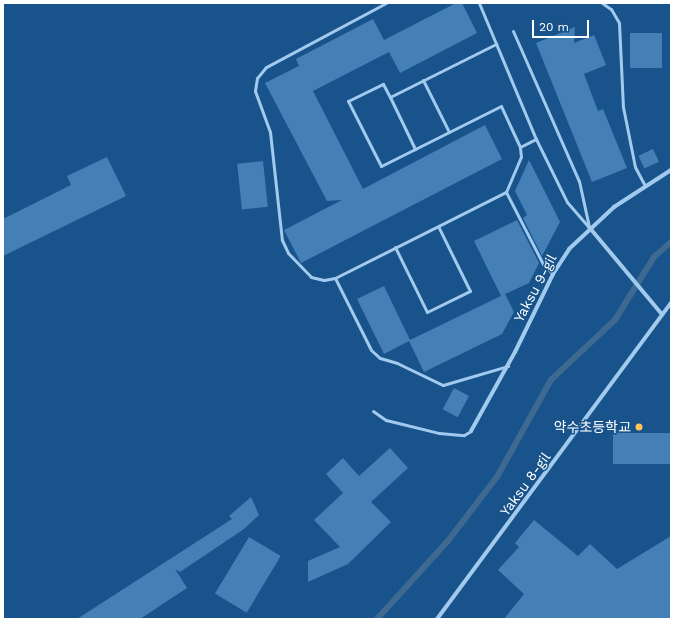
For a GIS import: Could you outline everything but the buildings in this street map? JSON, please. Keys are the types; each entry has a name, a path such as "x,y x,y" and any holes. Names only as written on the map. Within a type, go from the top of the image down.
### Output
{"street":[{"name":"Yaksu 9-gil","path":"471,431 508,366 553,274 569,249 589,227 644,186 671,170"},
{"path":"589,227 641,291 661,313"},
{"name":"Yaksu 8-gil","path":"437,619 544,477 661,313 671,303"}],"lane":[{"path":"386,3 266,67 257,78 255,90 270,132 282,240 288,253 299,268 311,277 324,280 335,278 506,192 519,165 520,147 501,106 449,132 415,149 381,166 348,101 383,84 415,149"},
{"path":"479,3 536,139 567,202 589,227"},
{"path":"602,3 611,9 618,23 623,107 635,167 644,186"},
{"path":"513,31 580,181 589,227"},
{"path":"390,97 496,44"},
{"path":"423,80 449,132"},
{"path":"520,147 536,139"},
{"path":"506,192 543,264 553,274"},
{"path":"395,247 427,312 470,291 438,226"},
{"path":"335,278 371,350 380,358 397,363 443,385 508,366"},
{"path":"373,411 386,420 440,433 464,436 471,431"}],"waterway":[{"path":"377,619 448,541 497,477 551,380 615,320 654,257 671,242"}],"place":[{"name":"약수초등학교","path":"639,427"}]}
